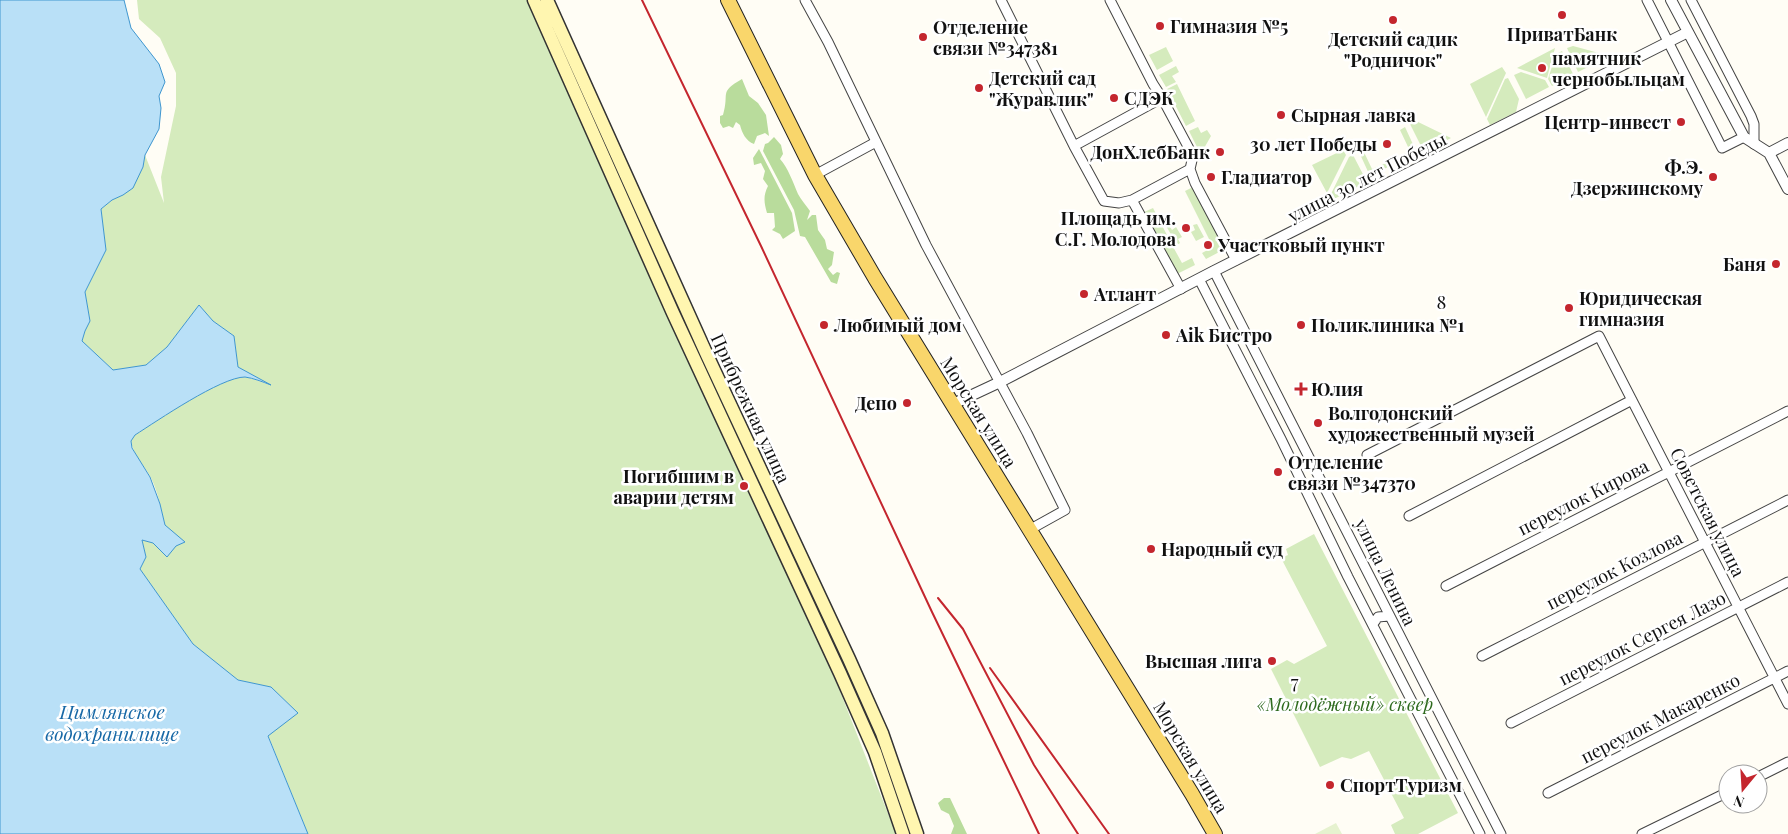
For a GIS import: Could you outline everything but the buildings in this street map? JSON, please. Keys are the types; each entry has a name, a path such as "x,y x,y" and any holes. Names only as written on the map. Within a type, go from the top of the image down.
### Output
{"main road":[{"name":"Прибрежная улица","path":"534,0 673,313 840,673 874,752 903,834"},
{"name":"Прибрежная улица","path":"547,0 707,354 882,733 917,834"},
{"name":"Морская улица","path":"728,0 815,175 875,278 1215,834"}],"street":[{"path":"805,0 824,35 926,245 1027,433 1065,510 1029,530"},
{"path":"1001,0 1074,146 1104,201 1119,203 1132,200 1190,169"},
{"path":"1110,0 1152,84 1162,98 1193,156 1190,169 1195,183 1236,260"},
{"path":"1647,0 1722,148 1744,137"},
{"path":"1672,0 1744,137 1769,154 1788,190"},
{"path":"1691,0 1751,116 1754,124 1754,144"},
{"name":"улица 30 лет Победы","path":"953,404 1000,382 1214,271 1688,32"},
{"path":"1074,146 1162,98"},
{"path":"815,175 876,142"},
{"path":"1769,154 1788,143"},
{"path":"1132,200 1181,289"},
{"name":"улица Ленина","path":"1214,271 1501,834"},
{"name":"улица Ленина","path":"1199,279 1480,834"},
{"name":"Советская улица","path":"1367,455 1599,336 1630,402 1739,607 1788,704"},
{"path":"1409,516 1630,402"},
{"name":"переулок Кирова","path":"1446,586 1788,411"},
{"name":"переулок Козлова","path":"1482,656 1788,500"},
{"name":"переулок Сергея Лазо","path":"1511,724 1788,582"},
{"path":"1373,624 1378,617 1389,616"},
{"name":"переулок Макаренко","path":"1548,793 1788,671"},
{"path":"1768,772 1788,762"},
{"path":"1642,834 1718,797"}],"green space":[{"path":"137,0 527,0 838,686 896,834 308,834 268,735 298,713 271,687 238,680 193,644 140,569 146,557 142,540 153,543 165,525 153,482 132,446 131,441 135,435 190,400 221,384 245,377 268,384 238,367 234,336 213,321 199,305 167,347 146,365 113,370 82,341 90,320 85,292 106,250 101,209 112,200 123,195 143,167 145,155 164,203 161,177 176,106 176,73 160,38 139,19"},
{"path":"1573,46 1610,56 1578,72 1567,48"},
{"path":"1166,47 1173,61 1157,70 1149,55"},
{"path":"1555,48 1547,78 1517,68"},
{"path":"1562,51 1573,74 1552,86 1548,79 1556,54"},
{"path":"1176,66 1179,72 1172,76 1176,82 1166,87 1159,75"},
{"path":"1502,67 1506,73 1486,117 1470,84"},
{"path":"1521,72 1545,80 1549,87 1526,99 1514,75"},
{"path":"1508,78 1519,99 1516,112 1490,125 1487,119 1505,79"},
{"path":"742,79 749,96 758,103 766,115 769,136 765,133 757,136 754,144 747,139 740,125 736,122 733,128 729,126 723,128 720,123 720,116 723,115 725,107 727,90"},
{"path":"1177,84 1195,121 1186,126 1167,89"},
{"path":"1414,120 1451,138 1424,152 1409,122"},
{"path":"1198,127 1201,133 1207,130 1211,136 1203,150 1197,147 1189,131"},
{"path":"1405,127 1417,153 1400,161 1398,157 1410,151 1400,130"},
{"path":"774,137 781,145 783,154 780,159 788,171 799,196 810,211 807,220 812,215 816,215 818,230 825,240 827,249 834,252 832,265 828,269 833,275 837,272 840,273 837,284 831,282 805,237 800,236 794,210 763,151 765,144"},
{"path":"759,149 792,213 795,231 783,239 780,234 772,230 775,227 774,213 767,213 765,206 764,199 768,186 763,179 765,171 761,163 754,165 753,158"},
{"path":"1343,150 1346,155 1327,193 1312,165"},
{"path":"1363,150 1372,169 1386,163 1388,167 1370,176 1359,152"},
{"path":"1353,155 1367,182 1332,200 1330,196 1349,157"},
{"path":"1193,187 1225,249 1206,259 1202,253 1213,247 1185,191"},
{"path":"1153,208 1169,239 1159,245 1142,213"},
{"path":"1169,213 1172,219 1167,222 1172,230 1176,227 1182,237 1178,239 1180,243 1177,245 1161,217"},
{"path":"1197,224 1204,237 1196,241 1191,232 1195,230 1193,225"},
{"path":"1171,243 1182,263 1192,258 1195,265 1175,275 1160,248"},
{"name":"«Молодёжный» сквер","path":"1314,534 1458,813 1418,834 1395,834 1391,825 1404,818 1369,751 1351,759 1342,757 1320,767 1271,669 1287,660 1294,664 1327,646 1281,558 1288,555 1286,549"},
{"path":"944,798 950,798 967,834 951,834 954,826 949,814 941,810 938,803"},
{"path":"1336,823 1342,834 1315,834"}],"water":[{"name":"Цимлянское водохранилище","path":"0,0 124,0 131,28 159,64 165,82 159,96 161,108 159,129 145,155 143,167 133,188 101,209 106,250 85,292 90,321 82,341 113,370 146,365 167,347 199,305 213,321 234,336 238,367 271,385 245,377 234,379 189,401 135,435 131,441 132,448 150,477 165,525 185,542 176,546 167,557 153,543 142,540 146,557 140,569 193,644 238,680 271,687 298,713 268,736 308,834 0,834"}],"railway":[{"path":"642,0 761,246 932,612 1039,834"},
{"path":"938,598 963,629 1034,765 1078,834"},
{"path":"990,668 1109,834"}],"place":[{"name":"ПриватБанк","path":"1562,15"},
{"name":"Детский садик \"Родничок\"","path":"1393,20"},
{"name":"Гимназия №5","path":"1160,26"},
{"name":"Отделение связи №347381","path":"923,37"},
{"name":"памятник чернобыльцам","path":"1542,68"},
{"name":"Детский сад \"Журавлик\"","path":"979,88"},
{"name":"СДЭК","path":"1114,98"},
{"name":"Сырная лавка","path":"1281,115"},
{"name":"Центр-инвест","path":"1681,122"},
{"name":"30 лет Победы","path":"1387,144"},
{"name":"ДонХлебБанк","path":"1220,152"},
{"name":"Гладиатор","path":"1211,177"},
{"name":"Ф.Э. Дзержинскому","path":"1713,177"},
{"name":"Площадь им. С.Г. Молодова","path":"1186,228"},
{"name":"Участковый пункт","path":"1208,245"},
{"name":"Баня","path":"1776,264"},
{"name":"Атлант","path":"1084,294"},
{"name":"Юридическая гимназия","path":"1569,308"},
{"name":"Любимый дом","path":"824,325"},
{"name":"Поликлиника №1","path":"1301,325"},
{"name":"Aik Бистро","path":"1166,335"},
{"name":"Юлия","path":"1301,389"},
{"name":"Депо","path":"907,403"},
{"name":"Волгодонский художественный музей","path":"1318,423"},
{"name":"Отделение связи №347370","path":"1278,472"},
{"name":"Погибшим в аварии детям","path":"744,486"},
{"name":"Народный суд","path":"1151,549"},
{"name":"Высшая лига","path":"1272,661"},
{"name":"СпортТуризм","path":"1330,785"}],"district":[{"name":"8","path":"1442,301"},
{"name":"7","path":"1295,681"}]}
